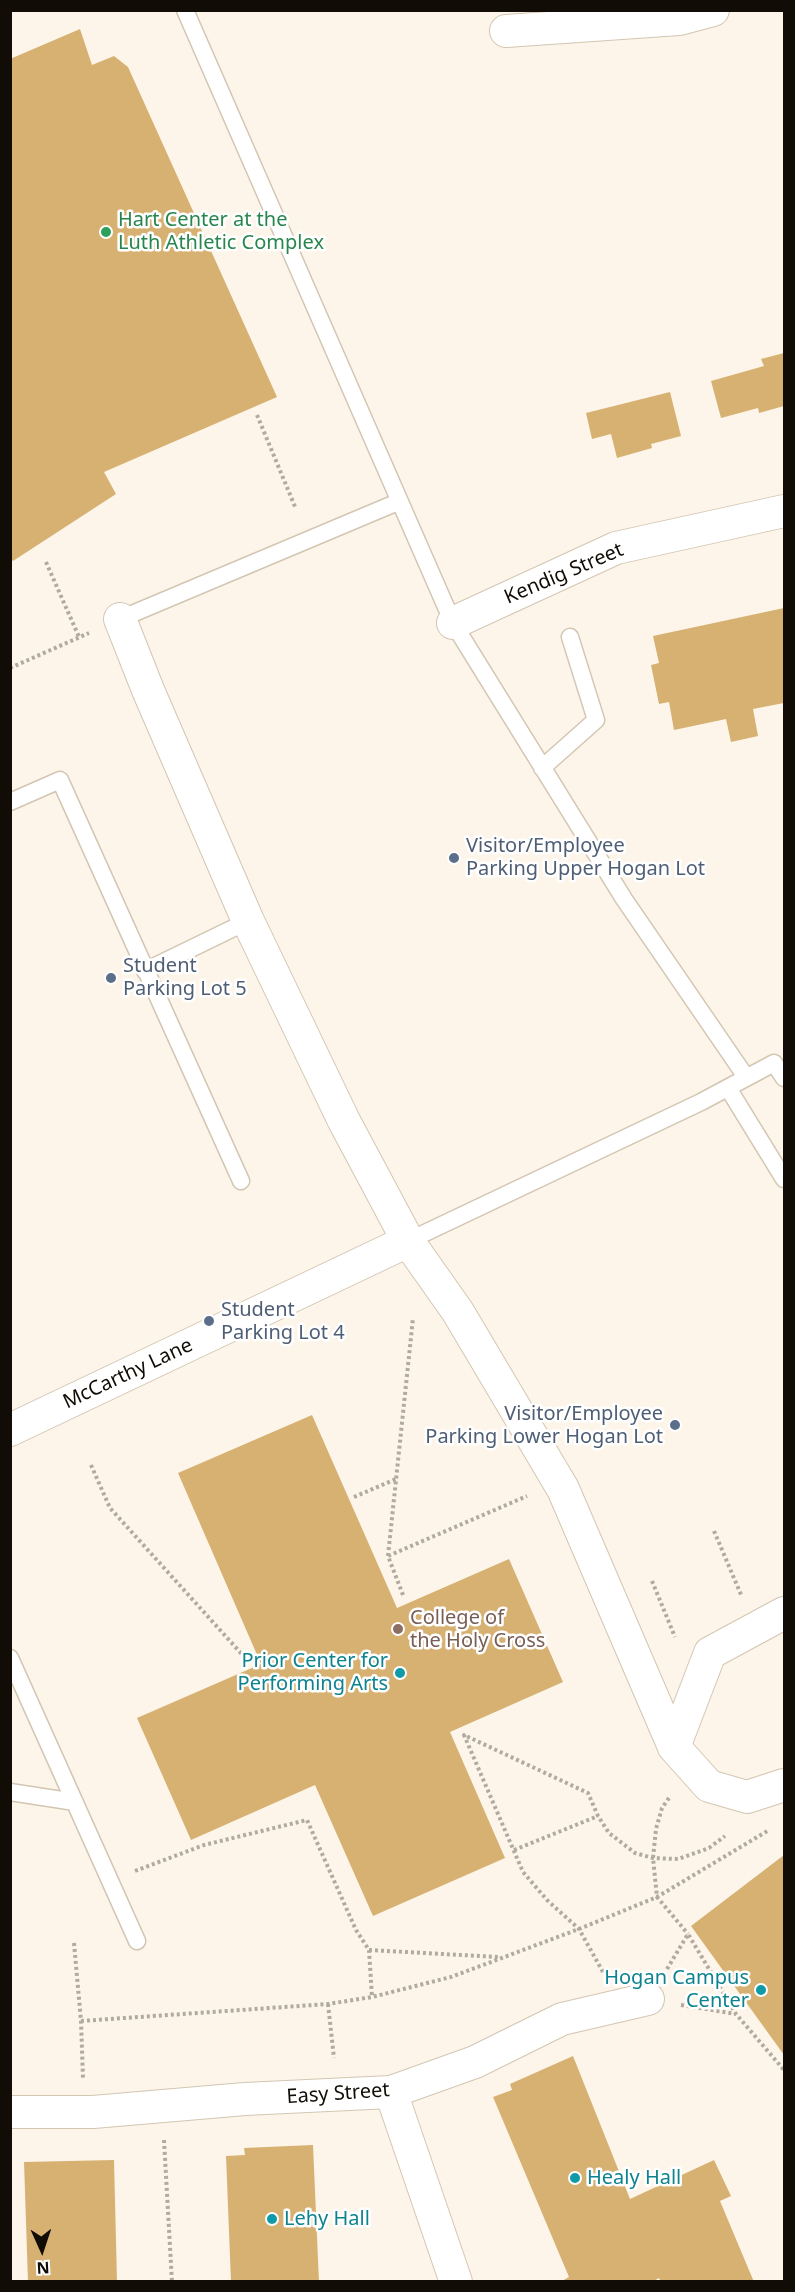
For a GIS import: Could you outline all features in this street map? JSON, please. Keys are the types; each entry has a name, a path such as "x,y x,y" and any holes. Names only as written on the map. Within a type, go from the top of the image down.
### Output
{"street":[{"path":"506,31 679,19 713,10"},
{"name":"Kendig Street","path":"453,623 616,548 784,511"},
{"path":"120,619 148,690 248,921 344,1121 408,1241 458,1312 563,1489 674,1748 709,1786 747,1797 784,1785"},
{"name":"McCarthy Lane","path":"10,1430 408,1241"},
{"path":"674,1748 710,1653 784,1613"},
{"name":"Easy Street","path":"10,2112 84,2112 244,2099 391,2092 475,2062 562,2019 648,1999"},
{"path":"391,2092 456,2282"}],"lane":[{"path":"185,10 398,502 453,623 624,899 746,1077"},
{"path":"120,619 398,502"},
{"path":"542,768 596,720 570,637"},
{"path":"10,802 60,780 241,1181"},
{"path":"145,971 248,921"},
{"path":"408,1241 728,1088 779,1058 784,1078"},
{"path":"728,1088 784,1179"},
{"path":"10,1658 137,1941"},
{"path":"10,1792 75,1802"}],"path":[{"path":"257,415 296,509"},
{"path":"46,562 79,637"},
{"path":"10,668 120,619"},
{"path":"403,1594 388,1556 413,1318"},
{"path":"91,1465 110,1508 248,1661"},
{"path":"354,1497 396,1479"},
{"path":"388,1556 530,1494"},
{"path":"714,1531 746,1606"},
{"path":"651,1581 675,1637"},
{"path":"605,1975 579,1929 547,1900 523,1872 464,1735 588,1793 598,1816 609,1833 635,1853 653,1858 678,1858 710,1848 725,1836"},
{"path":"669,1798 656,1828 653,1858 657,1896 688,1934 736,2014 784,2070"},
{"path":"514,1850 598,1816"},
{"path":"110,1880 204,1845 307,1820 356,1930 369,1950 372,1997"},
{"path":"81,2021 328,2004 372,1997 451,1977 579,1929 657,1896 769,1830"},
{"path":"688,1934 648,1999 736,2014"},
{"path":"74,1943 81,2021 84,2112"},
{"path":"369,1950 502,1957"},
{"path":"328,2004 330,2023"},
{"path":"162,2106 172,2282"}],"building":[{"name":"Hart Center at the Luth Athletic Complex","path":"80,29 92,65 114,56 128,67 277,397 104,472 116,494 13,561 10,557 10,59"},
{"path":"784,353 784,406 759,413 758,408 721,418 711,381 764,366 761,359"},
{"path":"670,392 681,436 651,444 652,448 617,458 611,434 592,439 586,413"},
{"path":"784,608 784,703 753,709 758,736 731,742 726,719 674,730 669,702 659,704 651,665 659,663 653,636"},
{"name":"Prior Center for Performing Arts","path":"312,1415 397,1608 509,1559 563,1682 450,1732 505,1858 373,1916 315,1785 191,1840 137,1718 261,1664 178,1473"},
{"name":"Hogan Campus Center","path":"784,1855 784,2055 691,1926"},
{"name":"Healy Hall","path":"573,2056 630,2199 714,2160 731,2196 720,2201 754,2282 661,2282 659,2278 652,2282 560,2282 569,2277 493,2097 512,2090 510,2084"},
{"name":"Lehy Hall","path":"313,2145 319,2282 231,2282 226,2156 245,2155 244,2148"},
{"path":"114,2160 117,2282 28,2282 24,2162"}],"place":[{"name":"Hart Center at the Luth Athletic Complex","path":"106,232"},
{"name":"Visitor/Employee Parking Upper Hogan Lot","path":"454,858"},
{"name":"Student Parking Lot 5","path":"111,978"},
{"name":"Student Parking Lot 4","path":"209,1321"},
{"name":"Visitor/Employee Parking Lower Hogan Lot","path":"675,1425"},
{"name":"College of the Holy Cross","path":"398,1629"},
{"name":"Prior Center for Performing Arts","path":"400,1673"},
{"name":"Hogan Campus Center","path":"761,1990"},
{"name":"Healy Hall","path":"575,2178"},
{"name":"Lehy Hall","path":"272,2219"}]}
